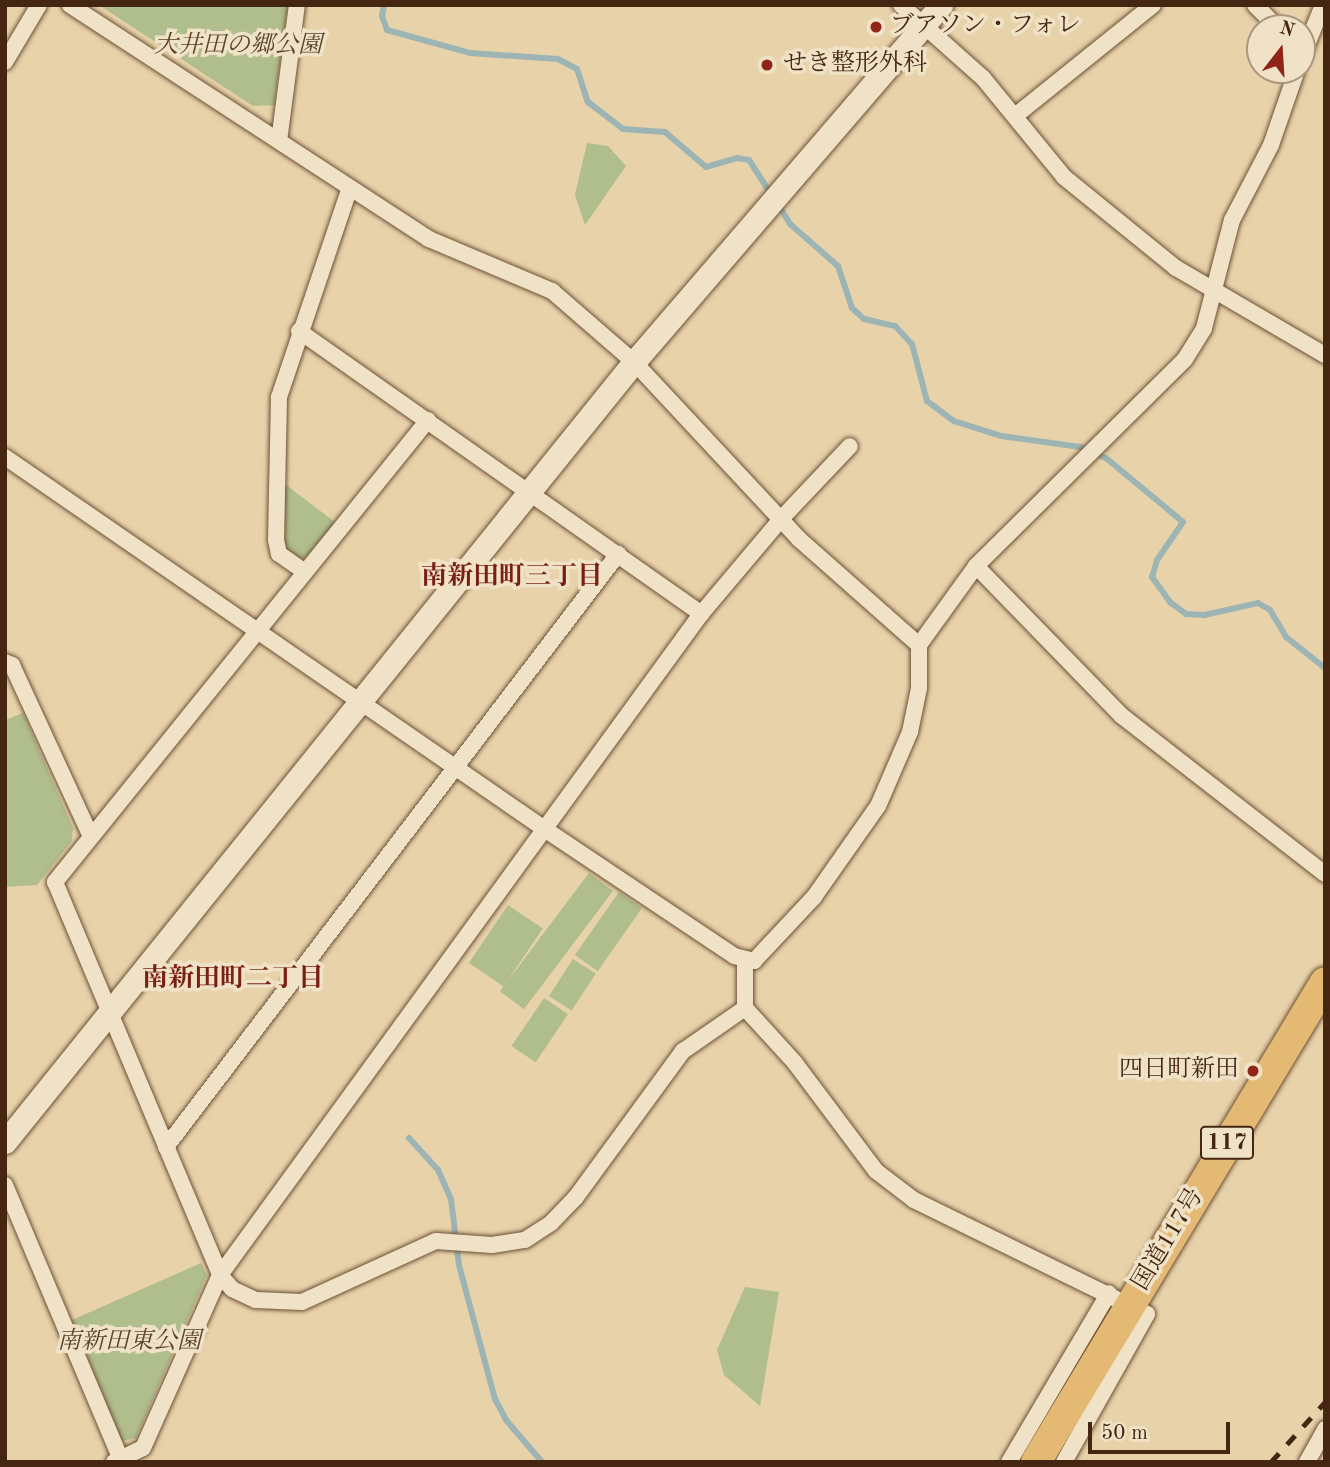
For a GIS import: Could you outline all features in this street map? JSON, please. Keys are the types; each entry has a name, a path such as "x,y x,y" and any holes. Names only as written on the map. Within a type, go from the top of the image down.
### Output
{"highway":[{"name":"国道117号","path":"1036,1462 1119,1299 1325,982"}],"street":[{"path":"5,62 39,5"},
{"path":"70,5 279,141 349,190 429,239 537,282 635,362 781,519 919,645"},
{"path":"279,141 297,5"},
{"path":"901,5 925,23 983,78 1064,177 1214,293 1325,355"},
{"path":"5,1142 635,362 940,5"},
{"path":"1015,116 1153,5"},
{"path":"745,961 761,956 814,897 878,806 910,732 919,688 919,645 976,566 1185,359 1204,328 1232,220 1271,145 1292,84"},
{"path":"305,572 279,554 276,540 279,397 299,331 349,190"},
{"path":"299,331 701,614"},
{"path":"428,420 55,882 220,1275 232,1289 256,1300 302,1302 436,1241 492,1245 525,1240 551,1223 576,1197 683,1051 745,1008"},
{"path":"5,1185 117,1461 143,1447 220,1275 701,614 781,519 850,446"},
{"path":"5,457 546,830 745,961"},
{"path":"166,1147 618,554"},
{"path":"976,566 1122,716 1325,874"},
{"path":"5,662 12,665 91,837"},
{"path":"745,961 745,1008 795,1063 876,1171 914,1200 1147,1314 1145,1323 1064,1462"},
{"path":"1009,1462 1119,1299"},
{"path":"1307,1462 1325,1429"}],"green space":[{"name":"大井田の郷公園","path":"99,5 288,5 274,105 253,106"},
{"path":"587,143 608,146 626,166 585,225 575,195"},
{"path":"285,484 336,523 308,556 300,558 285,548"},
{"path":"23,713 73,828 72,841 37,885 5,887 5,720"},
{"path":"589,873 613,891 524,1009 500,991"},
{"path":"619,892 642,908 598,971 575,955"},
{"path":"508,905 543,928 504,987 469,963"},
{"path":"573,959 596,974 572,1011 549,996"},
{"path":"544,998 568,1014 536,1062 512,1046"},
{"name":"南新田東公園","path":"201,1263 207,1275 136,1438 122,1441 72,1320"},
{"path":"745,1287 779,1292 760,1406 724,1375 717,1350"}],"waterway":[{"path":"384,5 382,16 387,30 470,53 558,59 577,69 588,102 623,129 665,132 706,167 737,158 749,160 771,194"},
{"path":"777,203 790,224 838,266 852,308 864,319 895,326 912,344 927,401 954,421 1001,436 1080,447 1106,458 1183,522 1157,560 1152,577 1171,603 1186,614 1204,615 1258,603 1270,610 1286,637 1325,668"},
{"path":"409,1138 438,1170 451,1199 459,1265 495,1399 506,1420 542,1462"}],"railway":[{"path":"1271,1462 1325,1402"}],"place":[{"name":"ブアソン・フォレ","path":"876,27"},
{"name":"せき整形外科","path":"767,65"},
{"name":"四日町新田","path":"1253,1071"}],"district":[{"name":"南新田町三丁目","path":"512,578"},
{"name":"南新田町二丁目","path":"233,980"}]}
